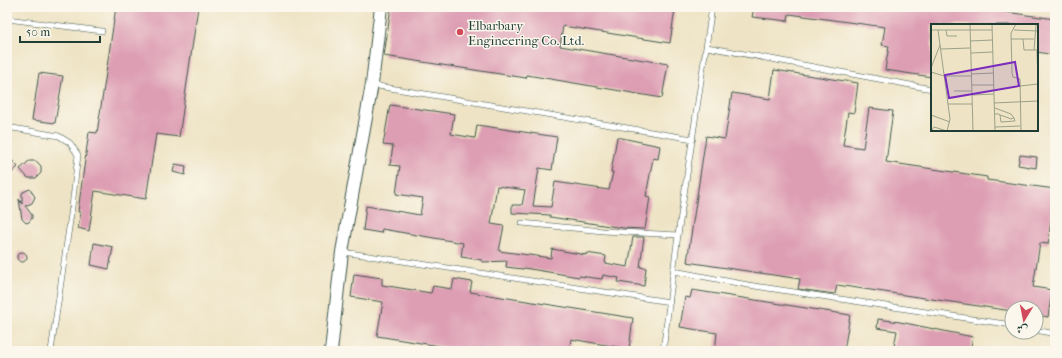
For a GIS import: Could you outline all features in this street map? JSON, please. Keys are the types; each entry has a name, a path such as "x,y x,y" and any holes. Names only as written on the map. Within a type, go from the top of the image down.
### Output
{"street":[{"path":"331,351 342,252 372,84 381,7"}],"lane":[{"path":"663,351 678,235 712,7"},
{"path":"7,19 102,30"},
{"path":"706,47 931,89"},
{"path":"372,84 693,139"},
{"path":"7,127 59,136 70,143 78,155 51,351"},
{"path":"522,223 602,231 678,235"},
{"path":"342,252 670,302"},
{"path":"674,271 748,285 1004,324"},
{"path":"1044,332 1055,334"}],"building":[{"path":"116,7 198,7 179,137 156,134 146,199 95,191 89,231 78,228 81,212 78,212 89,132 97,133"},
{"path":"391,7 660,7 675,9 670,43 563,26 560,46 668,64 662,98 527,75 526,78 384,56"},
{"path":"754,7 970,7 1055,19 1055,55 1038,52 1038,24 931,24 931,77 885,70 889,46 882,45 885,27 789,14 788,21 752,17"},
{"path":"774,70 858,83 854,113 848,112 843,145 863,148 869,108 893,111 886,162 987,177 987,180 1055,189 1048,244 1040,243 1033,287 1052,290 1048,317 1044,316 1044,300 1004,300 1004,310 837,285 835,294 798,289 800,279 687,262 706,136 725,139 732,93 770,99"},
{"path":"39,73 63,76 55,123 32,120"},
{"path":"390,105 454,114 451,134 475,138 477,125 557,137 552,170 539,168 533,206 551,207 555,182 609,190 613,172 611,172 617,137 660,146 658,159 653,158 646,196 650,197 645,229 623,228 550,217 550,215 512,213 512,205 522,205 525,190 497,186 491,224 504,226 499,251 551,258 552,249 586,255 586,253 606,256 605,263 628,267 633,237 644,237 640,267 646,268 644,286 618,282 619,278 603,275 602,279 579,277 524,268 506,267 507,261 482,262 482,260 461,257 463,243 382,229 381,233 363,230 366,206 420,215 423,198 396,194 400,166 390,165 393,146 383,145"},
{"path":"7,155 18,167 7,177"},
{"path":"1020,155 1037,157 1036,168 1018,165"},
{"path":"29,161 36,161 41,166 41,173 36,178 28,178 20,169"},
{"path":"175,164 186,166 185,175 173,172"},
{"path":"30,189 35,197 32,203 25,206 32,215 29,222 26,223 22,219 19,199 22,204 23,192"},
{"path":"94,243 113,247 109,269 91,265"},
{"path":"20,252 24,252 26,253 26,261 20,262 17,259 17,255"},
{"path":"354,274 382,278 382,285 431,293 433,286 452,289 454,279 472,282 470,292 633,318 629,349 571,339 569,351 471,351 377,336 383,302 351,297"},
{"path":"692,290 850,315 844,351 819,348 819,351 715,351 717,333 680,327 685,297 690,298"},
{"path":"878,319 973,337 970,351 893,351 897,331 877,328"}],"place":[{"name":"Elbarbary Engineering Co. Ltd.","path":"460,32"}]}
